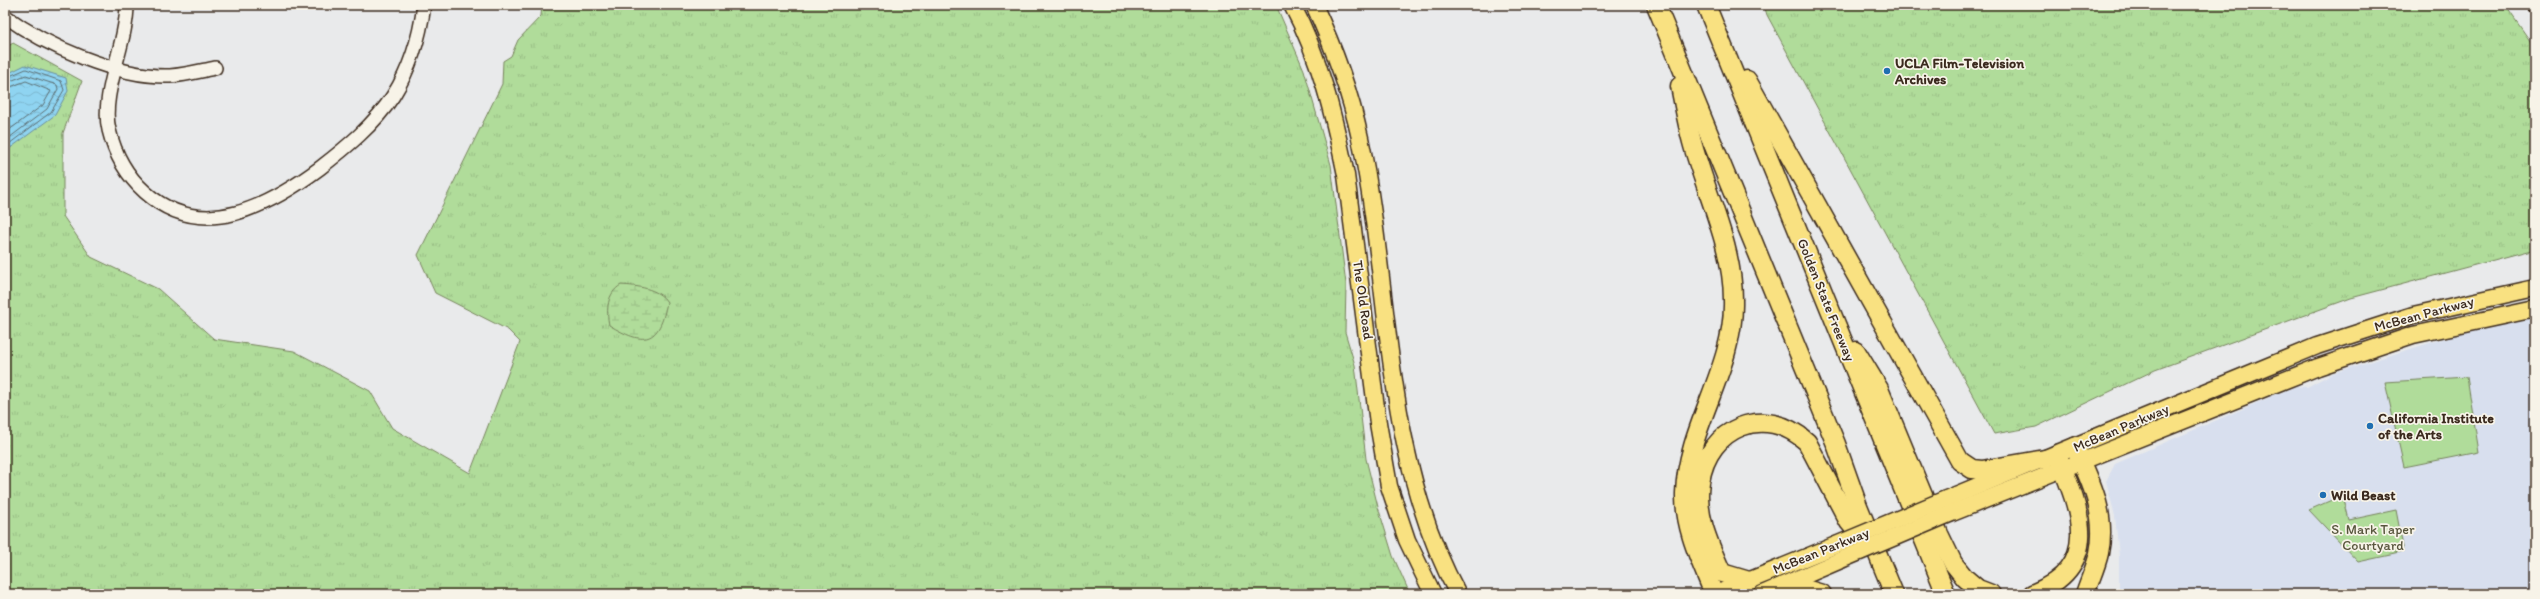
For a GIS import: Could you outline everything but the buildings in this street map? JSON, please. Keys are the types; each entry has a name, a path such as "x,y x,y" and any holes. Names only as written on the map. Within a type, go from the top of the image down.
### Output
{"highway":[{"path":"1656,5 1836,444 1894,594"},
{"name":"Golden State Freeway","path":"1706,5 1946,594"},
{"path":"1714,24 1789,153 1872,307 1960,460 1972,469 1982,470 2055,460 2080,517 2081,537 2078,550 2059,579 2045,589 2032,594"},
{"path":"1671,42 1692,142 1725,248 1732,282 1733,318 1727,353 1689,464 1685,494 1691,534 1715,594"},
{"path":"1825,299 1879,389 1939,534 1953,563 1965,578 1978,589 1991,594"},
{"path":"1749,581 1722,573 1702,523 1699,499 1702,470 1716,443 1734,429 1754,424 1776,424 1798,434 1807,442 1849,522 1879,557"},
{"path":"2078,454 2098,501 2102,529 2099,554 2085,594"},
{"path":"1784,594 1805,589 1822,594"}],"main road":[{"name":"The Old Road","path":"1292,5 1320,71 1339,138 1346,174 1378,423 1389,486 1407,540 1433,594"},
{"name":"The Old Road","path":"1314,5 1338,62 1360,138 1400,415 1412,474 1431,532 1458,594"},
{"name":"McBean Parkway","path":"2078,454 2313,348 2413,315 2535,288"},
{"name":"McBean Parkway","path":"1715,594 1749,581 1839,552 2055,460 2078,454 2318,367 2413,335 2535,309"},
{"path":"2318,367 2336,346 2363,331"},
{"path":"1762,594 1839,552"}],"street":[{"path":"127,5 108,106 108,128 122,166 136,184 154,200 173,210 191,215 227,216 247,210 291,190 340,152 379,115 394,95 416,45 424,5"},
{"path":"5,16 45,42 73,55 116,68 169,76 215,68"}],"shaded area":[{"name":"California Institute of the Arts","path":"2535,319 2535,594 2119,594 2119,556 2115,516 2106,481 2115,464 2296,386 2307,387 2333,373 2465,332"}],"green space":[{"path":"542,5 1276,5 1304,70 1331,165 1346,284 1345,332 1355,365 1366,459 1378,507 1393,556 1410,594 5,594 5,48 13,43 82,81 63,133 63,216 91,257 158,289 214,339 294,351 370,391 392,428 470,473 520,342 508,330 435,293 418,255 502,84 503,61 511,56 518,40 541,16"},
{"path":"1764,5 2505,5 2535,48 2535,249 2351,298 2155,370 2036,427 1994,434 1767,15"},
{"path":"621,285 640,287 653,291 663,297 667,302 664,316 659,327 654,334 648,338 632,336 609,325 608,308 610,297 616,288"},
{"path":"2467,377 2479,452 2404,467 2385,382"},
{"name":"S. Mark Taper Courtyard","path":"2343,495 2349,520 2396,510 2404,552 2358,562 2309,510"}],"water":[{"path":"25,65 66,78 68,91 55,115 5,152 5,75"}],"place":[{"name":"UCLA Film-Television Archives","path":"1887,71"},
{"name":"California Institute of the Arts","path":"2370,426"},
{"name":"Wild Beast","path":"2323,495"}]}
